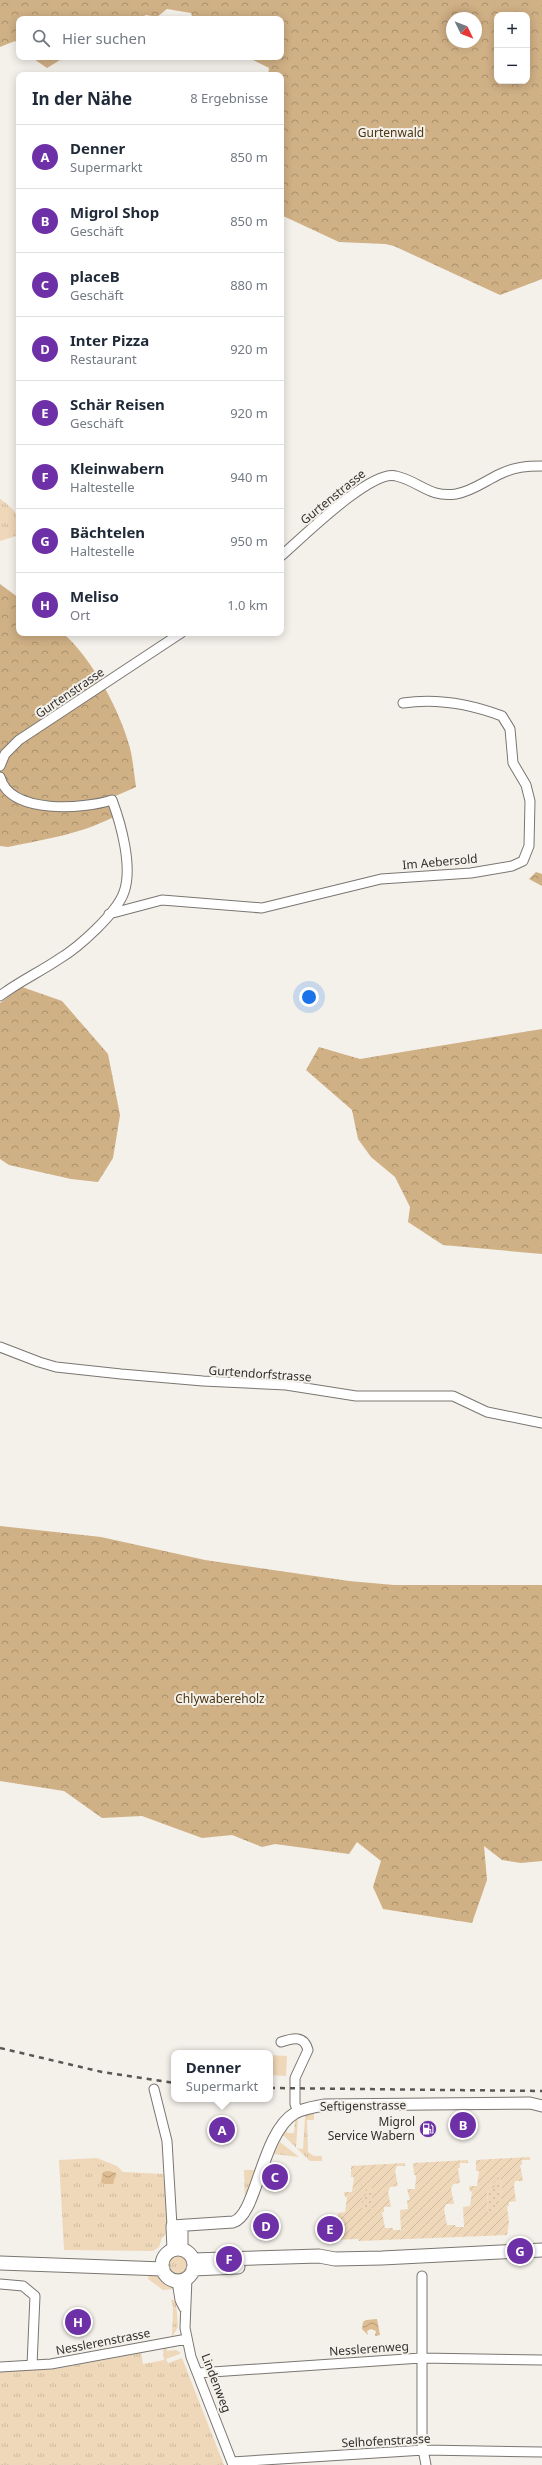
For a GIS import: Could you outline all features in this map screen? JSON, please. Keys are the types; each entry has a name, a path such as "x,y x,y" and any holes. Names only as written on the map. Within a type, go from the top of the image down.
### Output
{"main road":[{"path":"0,2263 163,2265 178,2250 187,2272"},
{"path":"163,2265 168,2278 187,2272 319,2256 335,2259 542,2250"}],"street":[{"name":"Gurtenstrasse","path":"284,553 354,494 380,477 396,476 428,491 448,495 472,490 514,468 542,466"},
{"name":"Gurtenstrasse","path":"0,766 6,754 19,740 176,636"},
{"name":"Im Aebersold","path":"109,914 162,900 262,908 322,895 368,882 471,873 512,866 523,861 529,846 530,801 526,785 513,763 510,729 502,716 448,702 423,700 403,703"},
{"path":"0,777 4,786 14,796 41,806 90,805 112,800 122,830 126,872 124,892 109,914 61,958 0,996"},
{"name":"Gurtendorfstrasse","path":"0,1347 38,1362 56,1367 203,1381 286,1385 356,1396 453,1396 487,1412 542,1423"},
{"path":"281,2042 296,2038 305,2043 308,2050 295,2078 295,2104 298,2112"},
{"path":"154,2089 167,2140 177,2226 178,2250"},
{"name":"Seftigenstrasse","path":"177,2226 233,2222 242,2218 274,2138 284,2122 298,2112 324,2105 530,2103 542,2106"},
{"name":"Lindenweg","path":"187,2272 180,2300 184,2308 187,2339 232,2464"},
{"path":"422,2276 422,2444 426,2465"},
{"path":"0,2284 23,2286 35,2296 32,2364"},
{"name":"Nesslerenstrasse","path":"0,2367 51,2364 187,2339"},
{"name":"Nesslerenweg","path":"198,2372 421,2358 542,2360"},
{"name":"Selhofenstrasse","path":"232,2464 424,2450 542,2452"}],"green space":[{"name":"Gurtenwald","path":"0,0 542,0 542,279 500,295 394,246 385,244 339,242 284,216 284,72 268,72 269,68 253,60 284,60 284,16 192,16 191,13 167,9 158,16 16,16 16,42 15,41 0,47"},
{"path":"35,60 60,60 47,68"},
{"path":"0,499 16,514 16,536 0,541"},
{"path":"0,584 16,596 16,636 66,636 74,644 94,671 112,702 125,733 131,753 136,787 111,798 117,815 104,822 64,835 8,847 0,846"},
{"path":"536,872 542,874 542,886 529,879"},
{"path":"22,987 62,1001 108,1054 120,1115 113,1158 98,1182 71,1179 9,1165 0,1159 0,1003"},
{"path":"542,1029 542,1254 443,1245 408,1222 410,1207 395,1177 371,1157 358,1139 352,1110 306,1070 319,1047 360,1059"},
{"name":"Chlywabereholz","path":"0,1526 101,1537 205,1560 349,1581 394,1585 542,1585 542,1861 521,1863 502,1860 484,1846 487,1880 472,1923 383,1909 373,1887 381,1861 357,1842 349,1854 275,1844 262,1847 232,1835 202,1838 142,1816 102,1818 64,1791 0,1781"},
{"path":"273,2055 287,2056 286,2076 273,2075"},
{"path":"314,2112 314,2120 307,2120 308,2152 314,2156 322,2156 322,2161 310,2161 297,2148 303,2149 305,2117 308,2113"},
{"path":"298,2118 296,2148 283,2135 287,2128 287,2133 294,2133 295,2120"},
{"path":"280,2142 299,2157 274,2154"},
{"path":"530,2157 530,2160 522,2160 522,2165 520,2165 523,2181 515,2181 514,2186 516,2201 509,2202 509,2206 507,2206 509,2222 507,2235 359,2241 358,2239 331,2240 330,2233 338,2233 338,2213 345,2212 347,2197 345,2197 344,2192 352,2192 354,2177 351,2177 351,2166 405,2163 405,2166 397,2166 395,2171 398,2186 390,2187 388,2192 391,2207 384,2207 384,2212 382,2212 385,2228 401,2230 400,2210 408,2209 407,2200 410,2200 407,2189 415,2189 416,2176 414,2174 413,2163 468,2160 468,2163 460,2163 460,2168 458,2168 460,2183 453,2184 451,2189 454,2204 446,2204 444,2209 447,2225 464,2227 463,2207 470,2206 472,2192 470,2191 469,2186 477,2186 479,2171 476,2171 476,2160","holes":["494,2178 501,2178 502,2201 496,2201 496,2213 488,2213 487,2188 495,2188","366,2187 372,2187 372,2209 362,2209 362,2196 366,2196"]},
{"path":"97,2158 117,2166 123,2172 163,2174 169,2230 162,2238 159,2247 153,2251 64,2250 59,2160"},
{"path":"244,2170 254,2170 256,2173 245,2206 239,2210 239,2207 245,2204"},
{"path":"494,2178 501,2178 502,2201 496,2213 488,2213 487,2188 494,2188"},
{"path":"366,2187 372,2187 372,2209 362,2210 362,2196"},
{"path":"174,2254 182,2254 189,2261 189,2269 182,2276 174,2276 167,2269 167,2261"},
{"path":"149,2272 160,2276 174,2289 163,2290 148,2279"},
{"path":"171,2299 176,2302 178,2327 172,2337 173,2307"},
{"path":"167,2346 167,2351 176,2350 180,2352 180,2354 166,2359 168,2363 182,2358 224,2465 0,2465 0,2371 55,2369 141,2353 143,2364 164,2360 163,2349"}],"water":[{"path":"109,2171 116,2173 113,2184 104,2184 101,2182 103,2172"},
{"path":"377,2319 380,2335 375,2336 376,2331 371,2329 367,2331 368,2335 362,2329 363,2322 366,2320"}],"railway":[{"path":"0,2048 102,2072 171,2083"},
{"path":"273,2088 542,2091"}],"place":[{"name":"Migrol Shop","path":"463,2125"},
{"name":"Migrol Service Wabern","path":"428,2129"},
{"name":"Denner","path":"222,2130"},
{"name":"placeB","path":"275,2177"},
{"name":"Inter Pizza","path":"266,2226"},
{"name":"Schär Reisen","path":"330,2229"},
{"name":"Bächtelen","path":"520,2251"},
{"name":"Kleinwabern","path":"229,2259"},
{"name":"Meliso","path":"78,2322"}]}
